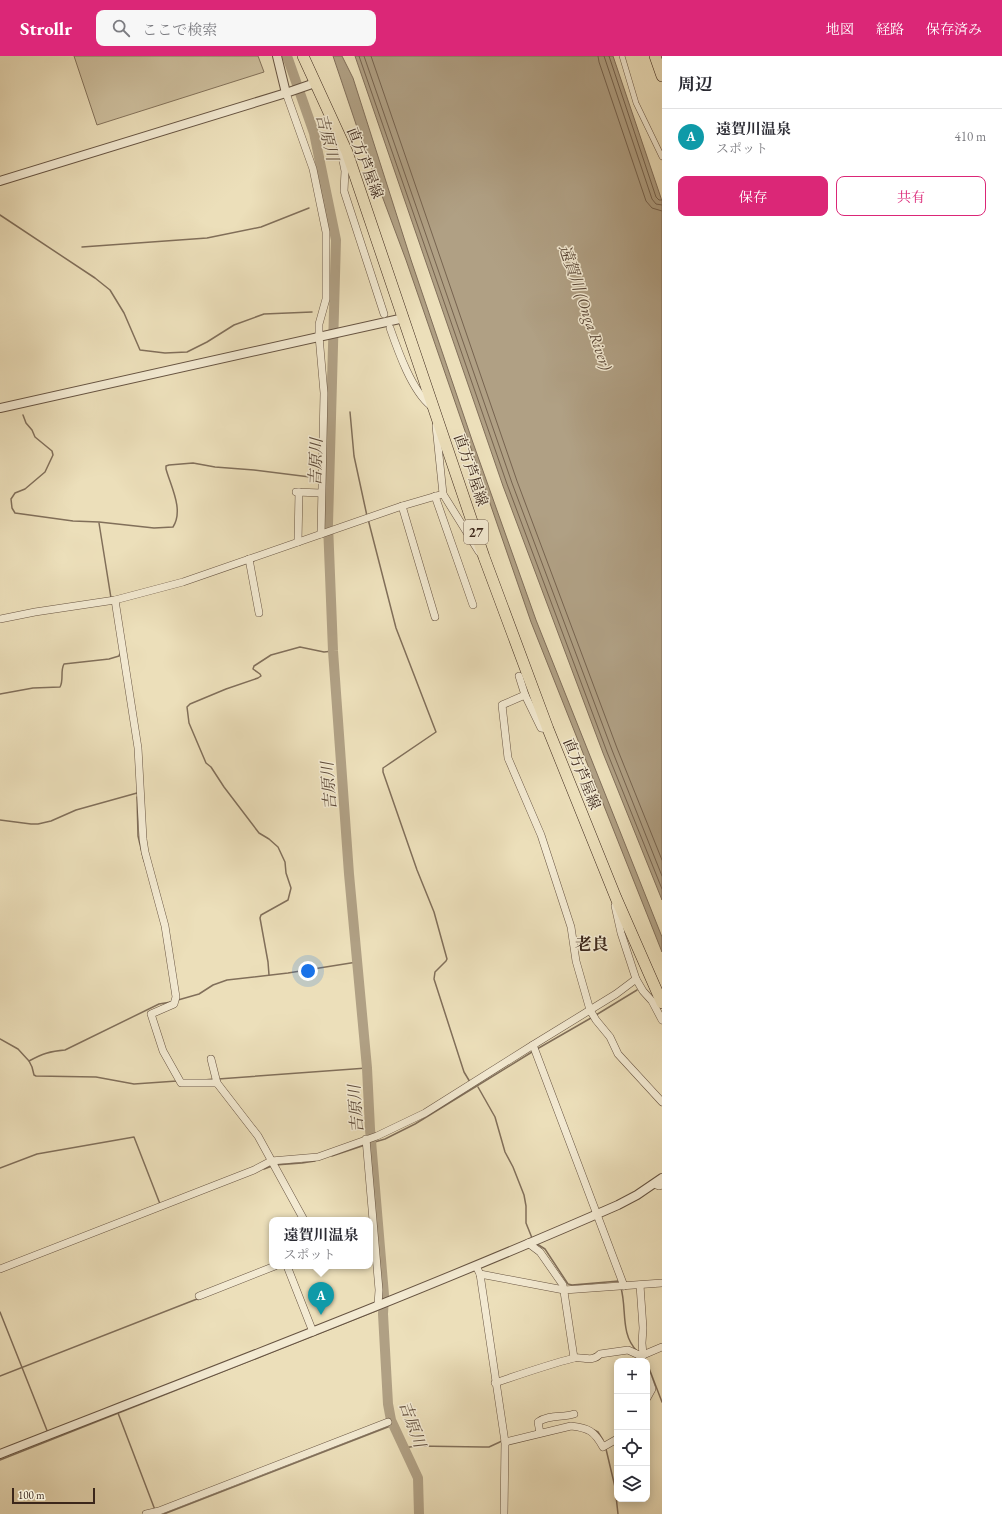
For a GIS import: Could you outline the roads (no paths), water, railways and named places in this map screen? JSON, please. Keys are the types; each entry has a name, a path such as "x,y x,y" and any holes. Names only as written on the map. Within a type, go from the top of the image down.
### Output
{"main road":[{"name":"直方芦屋線","path":"303,56 347,152 484,557 548,729 616,898 662,1003"},
{"path":"655,56 662,76"}],"street":[{"path":"277,56 312,169 326,232 326,299 320,316 324,393 321,534"},
{"path":"622,56 636,103 662,157"},
{"path":"0,181 288,92 315,82"},
{"path":"338,131 340,152 345,170 344,190 384,314"},
{"path":"0,408 404,318"},
{"path":"390,328 404,366 422,396 436,414 437,442 443,494 475,546 484,557"},
{"path":"298,542 297,492 322,493"},
{"path":"0,619 35,612 115,600 184,582 402,506 443,494"},
{"path":"435,496 473,605"},
{"path":"402,506 435,617"},
{"path":"249,559 259,612"},
{"path":"115,600 138,748 143,839 145,852 165,926 176,997 174,1004 151,1014 163,1050 181,1083 217,1083"},
{"path":"519,676 525,694 541,728 548,729"},
{"path":"525,694 502,705 508,758 541,835 570,926 576,961 590,1010 610,1037 618,1054 662,1102"},
{"path":"616,898 615,906 621,933 636,979 643,991 652,1001 662,1020"},
{"path":"0,1269 247,1172 271,1161 318,1157 377,1136 425,1113 616,994 636,979"},
{"path":"532,1045 624,1286"},
{"path":"210,1059 217,1083 258,1136 302,1217"},
{"path":"366,1139 373,1217"},
{"path":"0,1454 313,1332 476,1266 637,1195 658,1184 662,1178"},
{"path":"373,1220 379,1290 378,1305"},
{"path":"528,1243 540,1252 563,1285 574,1358"},
{"path":"476,1266 480,1274 495,1383 505,1442 504,1514"},
{"path":"199,1296 269,1268"},
{"path":"288,1269 313,1332"},
{"path":"480,1274 564,1290 662,1283"},
{"path":"640,1285 643,1328 641,1357"},
{"path":"641,1357 662,1347"},
{"path":"495,1383 574,1358 593,1359 600,1354 628,1350 641,1357"},
{"path":"650,1383 652,1389 650,1393"},
{"path":"540,1433 538,1422 544,1418 574,1414"},
{"path":"146,1514 159,1511 388,1422"},
{"path":"505,1442 571,1426 581,1427 590,1431 596,1435 603,1447 614,1441"}],"water":[{"path":"333,56 342,56 353,78 411,260 472,440 536,620 662,937 662,952 531,622 406,260 363,145"},
{"name":"遠賀川 (Onga River)","path":"355,56 613,56 662,201 662,900 603,753 503,486"}],"waterway":[{"name":"吉原川","path":"287,56 314,133 336,240 328,524 333,651 349,874 367,1068 370,1129 384,1295 383,1314 388,1404 391,1420 418,1478 419,1514"},
{"path":"82,247 207,238 261,227 309,208"},
{"path":"0,215 95,278 110,290 124,313 140,350 165,353 187,352 207,342 234,325 264,314 312,312"},
{"path":"350,412 354,456 367,516"},
{"path":"23,415 35,437 52,451 53,455 45,472 25,489 15,493 11,499 12,508 15,513 73,521 99,522 154,528 173,527 176,520 177,506 166,466 193,463 215,467 318,478"},
{"path":"368,519 396,628 436,732 383,768 383,772 417,870 434,912 447,959 435,972 434,979 464,1072 470,1082"},
{"path":"99,523 111,598"},
{"path":"269,975 260,918 261,915 288,900 291,888 286,873 285,862 278,847 259,833 224,787 211,767 206,763 189,723 187,707 190,704 226,689 258,678 261,676 253,669 254,666 271,655 300,647 324,652 333,651"},
{"path":"0,694 33,688 60,687 64,664 109,659 119,656 120,653"},
{"path":"0,820 38,824 51,821 76,810 137,793"},
{"path":"137,797 138,836 144,861"},
{"path":"178,1000 199,994 213,985 227,980 288,973 357,962"},
{"path":"596,1015 637,990"},
{"path":"0,1039 18,1049 29,1061 46,1053 65,1050 159,1004 171,1002"},
{"path":"537,1049 591,1018"},
{"path":"368,1144 385,1139 415,1124 532,1052"},
{"path":"29,1061 34,1075 36,1076 96,1077 134,1084 177,1081"},
{"path":"218,1079 367,1068"},
{"path":"204,1080 214,1079"},
{"path":"478,1087 495,1117 505,1152 513,1167 524,1195 526,1206 526,1223 532,1238"},
{"path":"0,1168 37,1154 134,1137 160,1204"},
{"path":"332,1156 365,1145"},
{"path":"275,1165 315,1161"},
{"path":"264,1169 272,1166"},
{"path":"537,1244 545,1249 568,1284 572,1285 619,1281 620,1283"},
{"path":"621,1288 628,1337 637,1351"},
{"path":"0,1376 197,1299"},
{"path":"0,1460 383,1308"},
{"path":"0,1312 48,1433"},
{"path":"650,1371 662,1402"},
{"path":"118,1413 155,1510"},
{"path":"164,1514 393,1425"},
{"path":"594,1430 598,1432 603,1440"},
{"path":"404,1448 416,1446 489,1447 502,1441"},
{"path":"606,1449 615,1487 618,1514"}],"place":[{"name":"遠賀川温泉","path":"321,1315"}],"district":[{"name":"老良","path":"592,944"}]}
